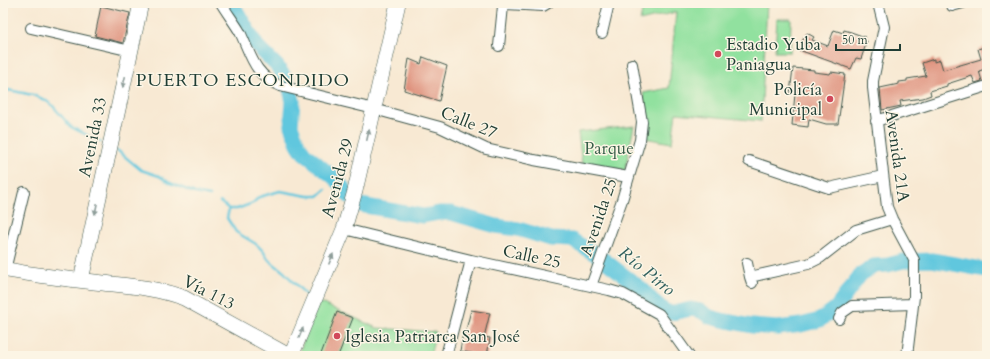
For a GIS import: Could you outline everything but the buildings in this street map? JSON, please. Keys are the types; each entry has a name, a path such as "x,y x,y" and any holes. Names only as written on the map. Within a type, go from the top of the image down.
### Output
{"main road":[{"name":"Avenida 33","path":"81,280 141,3"},
{"name":"Avenida 29","path":"290,356 344,230 355,191 398,3"},
{"name":"Vía 113","path":"4,270 138,286 172,293 184,298 290,356"}],"street":[{"name":"Calle 27","path":"221,3 239,32 252,60 263,76 280,86 440,127 486,149 534,160 628,177"},
{"path":"499,46 503,6 506,4 543,6 548,3"},
{"path":"602,33 609,3"},
{"name":"Avenida 21A","path":"878,3 884,27 873,80 876,121 886,202 892,219 914,260 913,304 907,356"},
{"path":"952,6 963,3"},
{"path":"31,28 131,52"},
{"name":"Avenida 25","path":"591,286 622,200 640,140 642,122 632,64"},
{"path":"876,121 987,86"},
{"path":"749,161 829,188 883,176"},
{"path":"4,270 24,192"},
{"path":"747,264 751,280 808,264 820,258 856,230 892,219"},
{"name":"Calle 25","path":"344,230 623,294 659,314 689,356"},
{"path":"446,356 471,260"},
{"path":"839,319 846,309 852,306 913,304"}],"green space":[{"name":"Estadio Yuba Paniagua","path":"644,3 767,3 761,121 676,113 672,143 644,138 646,113 643,93 669,88 676,12 640,21"},
{"path":"777,19 791,19 790,52 775,52"},
{"name":"Parque","path":"634,126 625,170 582,164 578,132"},
{"path":"319,302 377,328 436,332 430,356 338,356 353,318 327,356 302,355 300,350"}],"waterway":[{"name":"Río Pirro","path":"233,5 257,46 277,66 288,82 293,101 291,126 298,144 304,153 337,180 349,196"},
{"path":"3,89 33,95 45,100 52,105 71,127 101,142"},
{"path":"117,150 141,170 159,176 170,183 195,193 210,196"},
{"name":"Río Pirro","path":"336,186 342,185"},
{"path":"220,202 229,209 237,209 253,203 259,197 280,191 308,196 318,196 326,189"},
{"name":"Río Pirro","path":"360,205 423,216 439,213 451,213 496,226 518,229 551,239 572,240 600,257 643,290 665,311 672,313 691,309 701,311 710,317 752,326 778,328 801,325 820,320 836,308 861,274 874,266 888,265 903,261 932,260 987,270"},
{"path":"229,209 227,218 236,232 256,244 269,260 284,272 309,298"}],"place":[{"name":"Estadio Yuba Paniagua","path":"718,54"},
{"name":"Policía Municipal","path":"830,99"},
{"name":"Iglesia Patriarca San José","path":"337,336"}],"district":[{"name":"PUERTO ESCONDIDO","path":"243,80"}]}
